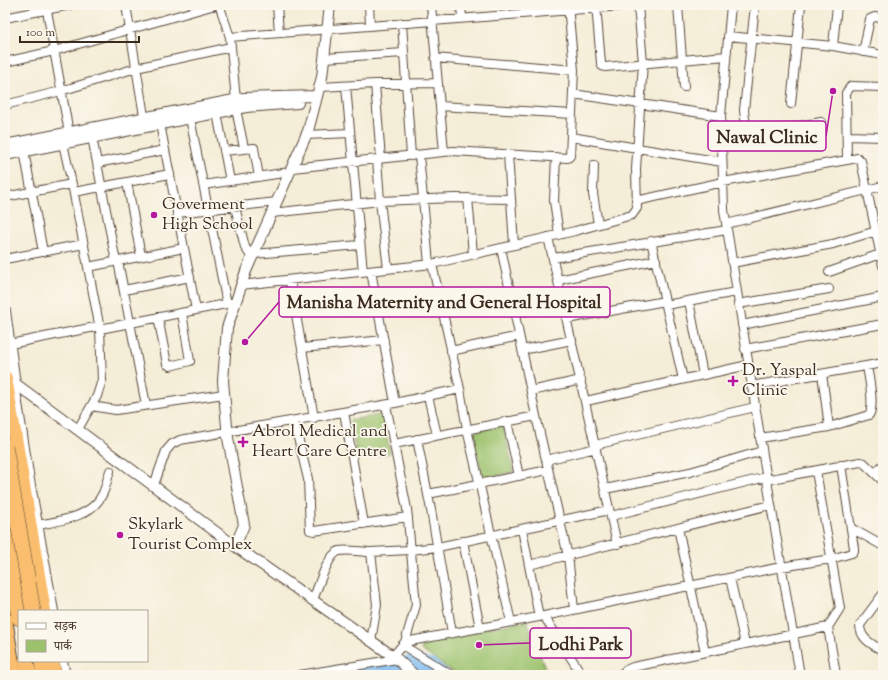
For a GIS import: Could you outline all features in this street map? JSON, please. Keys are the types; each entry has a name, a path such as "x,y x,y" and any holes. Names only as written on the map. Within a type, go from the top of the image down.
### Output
{"highway":[{"path":"8,379 34,526 44,610"},
{"path":"5,446 33,610"},
{"path":"5,534 18,612"},
{"path":"5,619 14,675"},
{"path":"26,662 28,675"},
{"path":"42,662 44,675"},
{"path":"52,662 54,675"}],"street":[{"path":"5,18 47,7 70,5"},
{"path":"126,5 145,122"},
{"path":"5,62 54,51 213,5 220,7 230,37 236,104 244,148"},
{"path":"277,5 279,33"},
{"path":"10,344 158,318 231,303 242,286 253,256 306,135 318,95 330,5"},
{"path":"369,5 370,26"},
{"path":"431,5 444,152"},
{"path":"461,5 462,18"},
{"path":"230,37 432,21 568,8 634,5"},
{"path":"242,286 430,264 548,237 632,215 637,208 636,169 643,63 638,5"},
{"path":"678,5 684,87"},
{"path":"731,5 721,116 724,210 770,504 800,675"},
{"path":"747,135 744,110 755,5"},
{"path":"791,104 801,5"},
{"path":"833,46 837,5"},
{"path":"47,7 61,91 64,137 100,327 102,380 97,396 78,429"},
{"path":"596,7 602,66 605,67 726,56"},
{"path":"203,184 259,177 291,170 454,151 568,158 570,156 574,70 568,8"},
{"path":"863,52 870,19 875,17 883,18"},
{"path":"402,23 406,84 415,155 423,200 430,264 443,312 479,484 511,622"},
{"path":"728,36 833,46 883,55"},
{"path":"5,106 136,68 231,47"},
{"path":"324,58 404,53"},
{"path":"435,58 574,70"},
{"path":"5,145 64,137 236,104 277,105 318,95 346,86 438,83"},
{"path":"375,84 380,201 388,268"},
{"path":"346,86 360,245 384,340 395,404"},
{"path":"847,160 846,93 851,86 883,87"},
{"path":"573,94 721,116"},
{"path":"5,154 24,151 64,137 92,137 145,122 160,124 217,113 236,104"},
{"path":"440,106 572,114"},
{"path":"217,113 230,181"},
{"path":"190,118 208,210 231,303 227,328 223,381 228,433 244,525 236,546"},
{"path":"722,140 821,122"},
{"path":"160,124 196,310"},
{"path":"306,135 350,133"},
{"path":"847,136 883,137"},
{"path":"92,137 146,405"},
{"path":"571,137 722,162"},
{"path":"224,151 254,148 259,177"},
{"path":"97,163 165,150"},
{"path":"24,151 43,252"},
{"path":"508,154 514,245"},
{"path":"556,157 554,201 559,234"},
{"path":"636,201 723,182 860,159 867,191 879,229 883,266"},
{"path":"594,165 593,194 598,224"},
{"path":"5,197 32,192 101,186 170,174"},
{"path":"127,182 142,256"},
{"path":"553,258 726,227 883,186"},
{"path":"272,213 380,201 468,198 511,199"},
{"path":"468,198 473,254"},
{"path":"177,213 277,202"},
{"path":"235,207 245,247 253,256"},
{"path":"732,263 834,244 879,229"},
{"path":"548,237 617,544"},
{"path":"651,241 683,379"},
{"path":"5,260 84,244"},
{"path":"253,256 360,245"},
{"path":"88,267 184,248"},
{"path":"501,248 536,416 568,556 574,610"},
{"path":"829,272 882,253"},
{"path":"558,280 656,260"},
{"path":"124,290 190,277"},
{"path":"290,280 314,418"},
{"path":"738,304 829,289"},
{"path":"567,319 666,303 689,301 736,292"},
{"path":"742,325 883,297"},
{"path":"443,312 511,298"},
{"path":"689,301 703,375"},
{"path":"515,314 563,302"},
{"path":"5,311 10,344 8,379 236,546 396,658 414,675"},
{"path":"158,318 167,364 170,366 190,361 182,313"},
{"path":"746,349 883,324"},
{"path":"451,351 520,336"},
{"path":"302,348 384,340"},
{"path":"522,350 572,340"},
{"path":"751,386 883,363"},
{"path":"586,401 748,365"},
{"path":"760,438 830,427 869,415 872,411 867,366"},
{"path":"822,374 830,427"},
{"path":"531,391 581,380"},
{"path":"154,485 166,451 172,444 180,440 395,404 460,389"},
{"path":"91,406 116,410 224,394"},
{"path":"428,396 437,435"},
{"path":"386,405 408,517 416,605 404,643 396,658"},
{"path":"546,460 595,446 755,408"},
{"path":"344,412 364,524"},
{"path":"394,444 536,416"},
{"path":"294,421 308,479 310,530 314,531 408,517"},
{"path":"507,421 519,476"},
{"path":"417,439 438,547 452,633"},
{"path":"605,489 690,472 762,451"},
{"path":"314,600 330,560 335,554 344,551 371,552 438,547 560,521 610,513 766,478 816,471 855,463 864,463 883,481"},
{"path":"404,643 574,610 781,567 831,559 852,553 854,551 841,465"},
{"path":"875,473 883,465"},
{"path":"428,494 548,470"},
{"path":"816,471 840,608 828,627 836,675"},
{"path":"5,534 76,516 89,510 102,496 110,472"},
{"path":"529,565 617,544 770,504"},
{"path":"34,526 54,610"},
{"path":"678,528 705,652"},
{"path":"851,528 883,546"},
{"path":"522,529 529,565 542,616 582,675"},
{"path":"463,541 480,628"},
{"path":"371,552 377,605 371,641"},
{"path":"730,578 745,644"},
{"path":"883,594 860,625 861,633 865,639 883,651"},
{"path":"620,675 633,667 828,627"},
{"path":"404,643 451,675"},
{"path":"300,675 396,658"},
{"path":"63,662 66,675"}],"green space":[{"path":"383,414 390,453 357,460 350,420"},
{"path":"503,425 514,472 483,479 472,432"},
{"path":"527,621 548,675 457,675 421,650 423,640"}],"waterway":[{"path":"327,674 414,662 431,666 443,675"}],"place":[{"name":"Nawal Clinic","path":"833,91"},
{"name":"Goverment High School","path":"154,215"},
{"name":"Manisha Maternity and General Hospital","path":"245,342"},
{"name":"Dr. Yaspal Clinic","path":"733,381"},
{"name":"Abrol Medical and Heart Care Centre","path":"243,442"},
{"name":"Skylark Tourist Complex","path":"120,535"},
{"name":"Lodhi Park","path":"479,645"}]}
